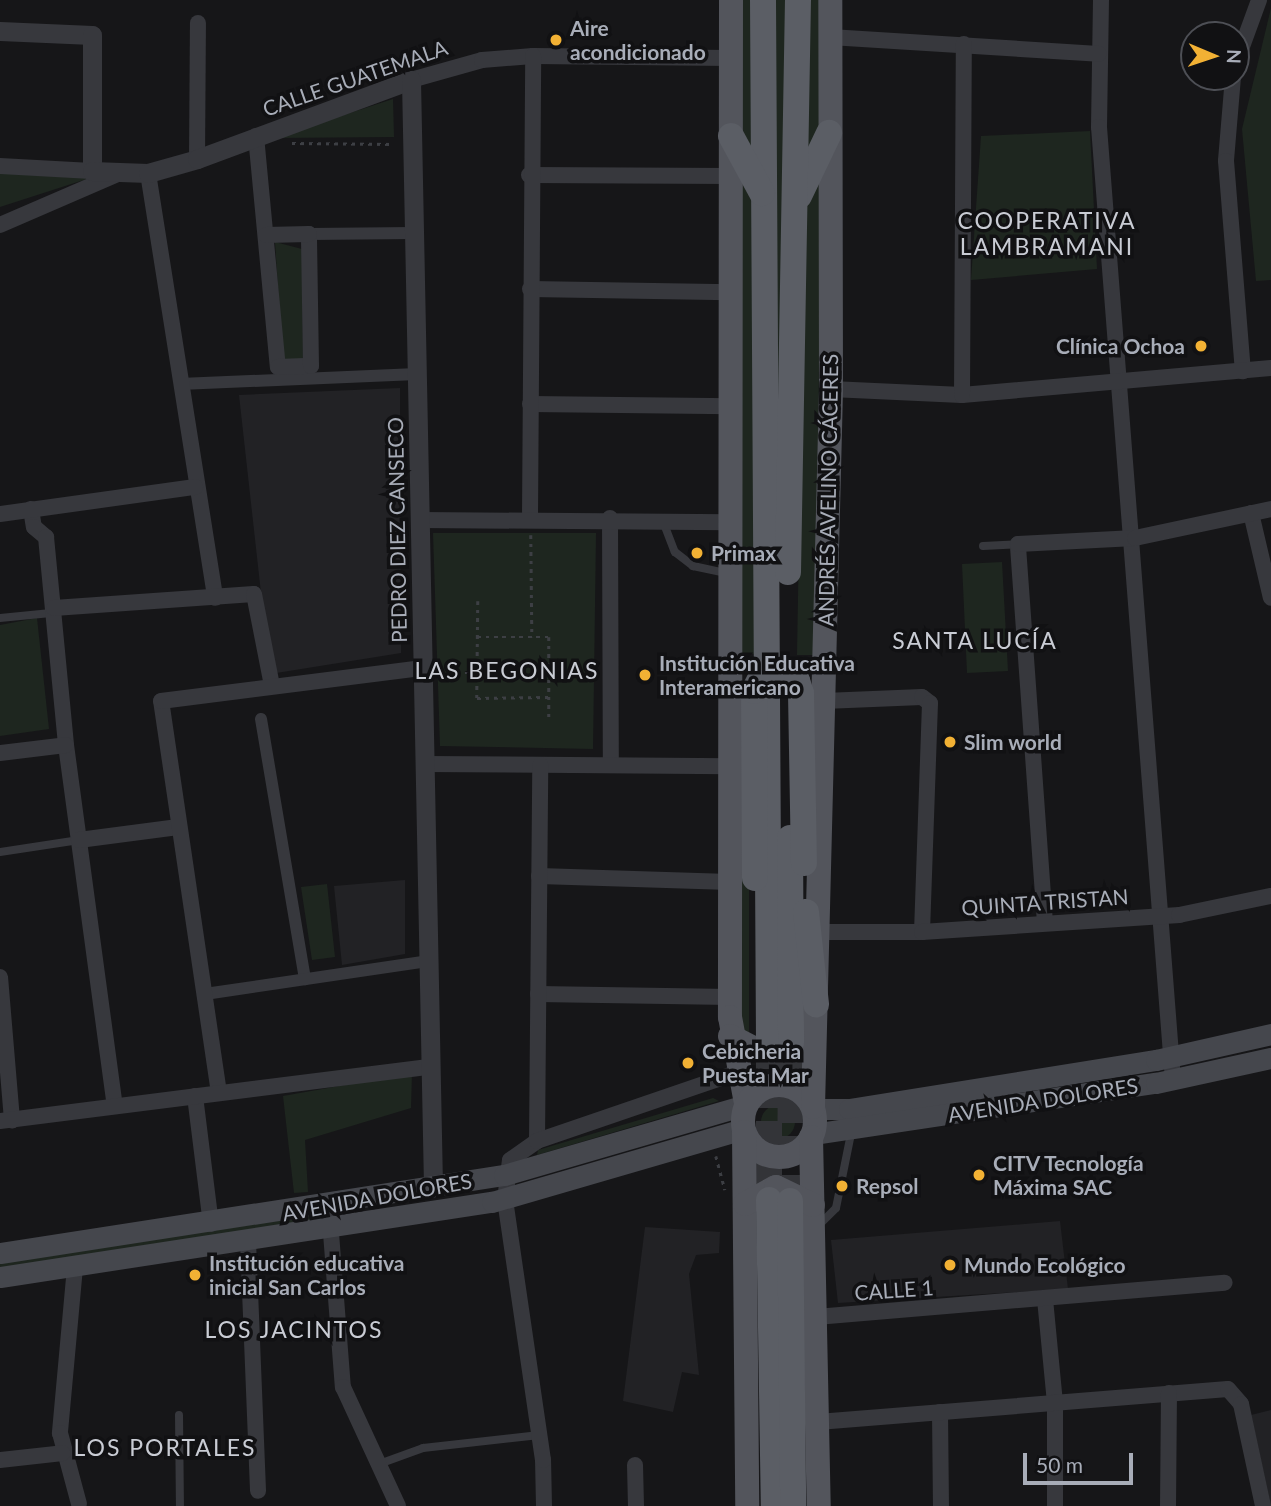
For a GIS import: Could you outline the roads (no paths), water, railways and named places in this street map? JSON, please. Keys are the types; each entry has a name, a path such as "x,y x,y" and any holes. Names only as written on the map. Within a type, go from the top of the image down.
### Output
{"highway":[{"name":"ANDRÉS AVELINO CÁCERES","path":"763,0 763,194 786,1039"},
{"name":"ANDRÉS AVELINO CÁCERES","path":"786,1039 787,433 795,204 798,0"},
{"path":"795,204 829,133"},
{"path":"731,136 763,194"},
{"path":"786,1039 758,1011 743,880 754,691 762,675 783,674 797,681 801,693 804,863 816,1004"},
{"path":"774,1506 791,1202"},
{"path":"791,1202 793,1506"}],"main road":[{"path":"731,0 732,766 743,880 730,997 730,1036 745,1117 741,1210 747,1506"},
{"name":"ANDRÉS AVELINO CÁCERES","path":"813,1108 786,1039 816,1004 820,932 831,389 830,0"},
{"name":"AVENIDA DOLORES","path":"813,1108 849,1109 1172,1057 1271,1034"},
{"path":"730,1036 749,1049 802,1049 786,1039"},
{"name":"AVENIDA DOLORES","path":"812,1136 1173,1080 1271,1058"},
{"path":"745,1117 775,1084 797,1089 813,1108 812,1136 791,1202"},
{"path":"745,1117 770,1156 794,1154 812,1136"},
{"name":"AVENIDA DOLORES","path":"0,1253 329,1207 433,1188 507,1168 745,1117"},
{"name":"AVENIDA DOLORES","path":"0,1277 331,1230 505,1200 745,1117"},
{"path":"741,1210 750,1198 776,1187 814,1231 819,1506"}],"street":[{"path":"1101,0 1098,54 1173,1080"},
{"path":"1250,25 1259,0"},
{"path":"197,159 198,23"},
{"path":"0,31 88,33 95,41 92,171"},
{"path":"830,37 1098,54"},
{"path":"962,395 964,44"},
{"name":"CALLE GUATEMALA","path":"0,166 148,173 257,139 411,80 482,60 533,55 730,58"},
{"path":"530,517 528,175 533,55"},
{"name":"PEDRO DIEZ CANSECO","path":"411,80 433,1188"},
{"path":"1232,91 1226,162 1243,372"},
{"path":"257,139 278,367 311,366 309,234"},
{"path":"0,225 124,172"},
{"path":"148,173 195,487 215,598"},
{"path":"528,175 730,176"},
{"path":"266,235 414,233"},
{"path":"530,289 731,292"},
{"path":"831,389 962,395 1121,384 1271,368"},
{"path":"180,384 417,374"},
{"path":"530,404 733,406"},
{"path":"0,514 195,487"},
{"path":"31,509 34,527 46,537 66,745 115,1106"},
{"path":"1045,923 1018,544 1135,538 1271,509"},
{"path":"1251,513 1271,597"},
{"path":"420,520 530,517 730,522"},
{"path":"610,518 611,763"},
{"path":"53,611 255,595 272,686"},
{"path":"219,1093 178,827 162,701 272,686 423,671"},
{"path":"824,701 922,697 930,704 922,932"},
{"path":"261,719 305,979"},
{"path":"0,752 66,745"},
{"path":"424,764 611,763 732,766"},
{"path":"537,1141 540,765"},
{"path":"79,840 178,827"},
{"path":"539,876 743,880"},
{"name":"QUINTA TRISTAN","path":"820,932 922,932 1162,916 1271,896"},
{"path":"205,994 428,961"},
{"path":"0,977 6,1120 429,1067"},
{"path":"538,993 730,997"},
{"path":"544,1506 539,1434 505,1200 507,1168 537,1141 736,1073"},
{"path":"195,1096 211,1224"},
{"path":"329,1207 343,1387 398,1506"},
{"path":"248,1241 258,1491"},
{"path":"75,1267 63,1453 79,1504"},
{"name":"CALLE 1","path":"816,1317 1226,1283"},
{"path":"1045,1299 1055,1402 1055,1506"},
{"path":"818,1422 1170,1393 1234,1391 1263,1506"},
{"path":"1168,1506 1170,1393"},
{"path":"940,1412 941,1506"},
{"path":"0,1460 63,1453"},
{"path":"635,1465 636,1506"}],"lane":[{"path":"659,520 672,531 674,552 693,566 730,574"},
{"path":"983,546 1018,544"},
{"path":"0,618 53,611"},
{"path":"0,852 79,840"},
{"path":"814,1231 836,1208 852,1129"},
{"path":"179,1415 180,1506"},
{"path":"379,1464 423,1448 539,1434"}],"tunnel":[{"path":"790,1201 791,1042"},
{"path":"769,1043 769,1200"}],"place":[{"name":"Aire acondicionado","path":"556,40"},
{"name":"Clínica Ochoa","path":"1201,346"},
{"name":"Primax","path":"697,553"},
{"name":"Institución Educativa Interamericano","path":"645,675"},
{"name":"Slim world","path":"950,742"},
{"name":"Cebicheria Puesta Mar","path":"688,1063"},
{"name":"CITV Tecnología Máxima SAC","path":"979,1175"},
{"name":"Repsol","path":"842,1186"},
{"name":"Mundo Ecológico","path":"950,1265"},
{"name":"Institución educativa inicial San Carlos","path":"195,1275"}],"district":[{"name":"COOPERATIVA LAMBRAMANI","path":"1047,233"},
{"name":"SANTA LUCÍA","path":"975,640"},
{"name":"LAS BEGONIAS","path":"507,670"},
{"name":"LOS JACINTOS","path":"294,1329"},
{"name":"LOS PORTALES","path":"165,1447"}]}
